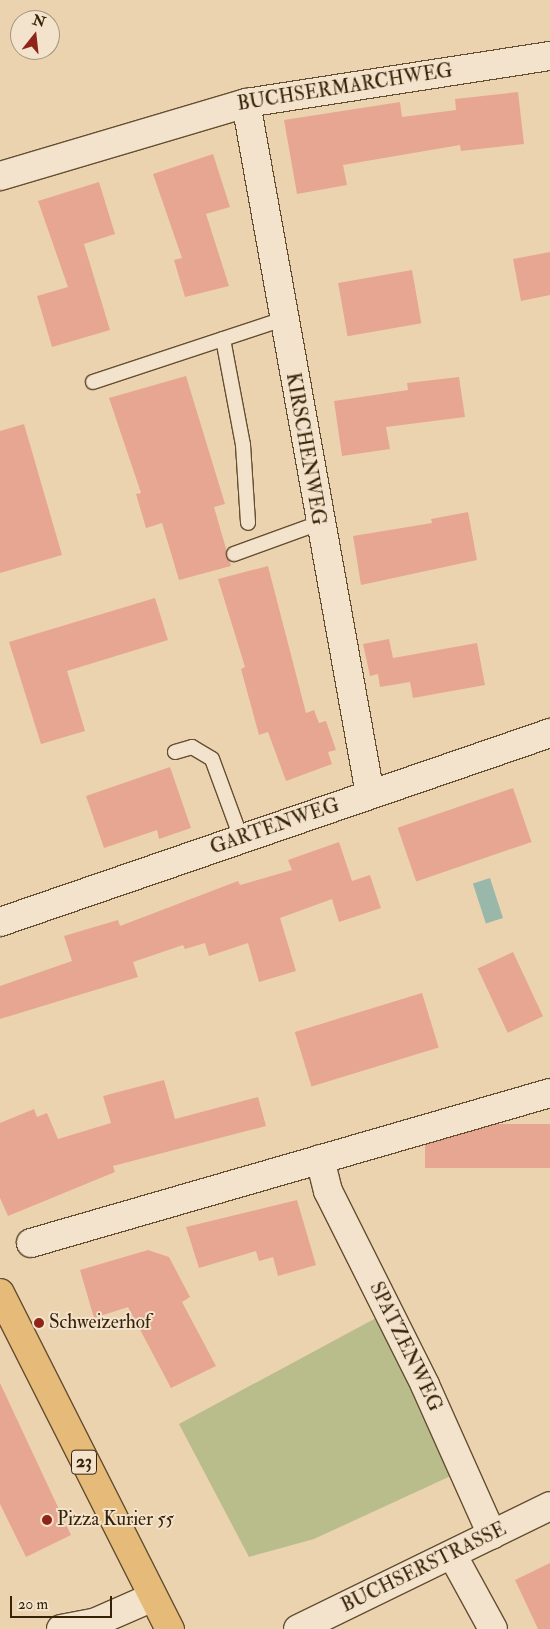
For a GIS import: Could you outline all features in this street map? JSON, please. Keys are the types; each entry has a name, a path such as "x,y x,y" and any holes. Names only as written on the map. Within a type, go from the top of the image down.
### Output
{"main road":[{"name":"23","path":"0,1293 170,1629"}],"street":[{"name":"BUCHSERMARCHWEG","path":"0,176 246,103 550,56"},
{"name":"KIRSCHENWEG","path":"246,103 282,320 370,794"},
{"name":"GARTENWEG","path":"0,922 550,733"},
{"path":"31,1243 550,1093"},
{"name":"SPATZENWEG","path":"320,1159 328,1191 425,1385 492,1535"},
{"name":"BUCHSERSTRASSE","path":"298,1629 453,1556 550,1506"},
{"path":"453,1556 493,1629"},
{"path":"61,1629 96,1622 153,1597"}],"lane":[{"path":"92,382 282,320"},
{"path":"222,339 243,445 248,523"},
{"path":"234,554 319,523"},
{"path":"175,752 192,747 212,758 241,838"}],"green space":[{"path":"376,1318 455,1474 314,1539 249,1557 179,1424"}],"shaded area":[{"path":"490,878 503,918 486,924 473,884"}],"building":[{"path":"518,92 524,144 461,151 460,145 343,165 347,185 297,194 284,120 400,102 402,117 456,110 455,99"},
{"path":"213,154 230,207 206,214 229,286 185,297 174,260 182,258 153,174"},
{"path":"99,182 115,234 84,244 110,330 52,347 37,296 68,287 38,201"},
{"path":"550,252 550,295 521,301 513,259"},
{"path":"412,270 421,323 348,336 338,283"},
{"path":"186,376 225,504 214,507 231,566 179,580 162,523 146,528 136,494 141,493 109,398"},
{"path":"459,377 465,417 386,427 390,449 342,456 334,401 408,390 407,383"},
{"path":"24,424 62,555 0,573 0,431"},
{"path":"468,512 477,560 361,585 353,536 432,523 431,519"},
{"path":"268,566 306,713 314,710 319,723 326,721 336,750 328,752 332,764 286,781 268,732 259,735 241,669 245,667 218,579"},
{"path":"155,598 168,640 67,671 85,731 41,744 9,642"},
{"path":"389,639 393,658 477,643 485,685 413,698 410,682 380,687 378,674 370,676 363,644"},
{"path":"170,767 191,828 159,839 157,830 104,848 86,796"},
{"path":"513,788 532,842 416,882 398,828"},
{"path":"339,842 352,881 370,875 381,908 339,922 332,899 280,918 296,971 259,982 248,943 209,956 205,943 185,949 183,945 133,962 138,977 0,1019 0,986 72,961 64,936 118,920 120,926 238,881 240,885 292,870 288,860"},
{"path":"513,952 543,1016 508,1033 478,968"},
{"path":"422,993 439,1048 311,1086 295,1032"},
{"path":"164,1080 175,1119 258,1097 266,1126 113,1166 115,1172 8,1216 0,1198 0,1123 34,1109 37,1117 47,1113 58,1139 111,1123 103,1096"},
{"path":"425,1124 550,1124 550,1168 425,1168"},
{"path":"297,1200 316,1265 278,1276 273,1257 259,1261 256,1251 199,1268 186,1227"},
{"path":"148,1250 169,1257 190,1297 182,1302 216,1366 171,1388 128,1307 94,1318 80,1270"},
{"path":"0,1383 71,1535 26,1557 0,1504"},
{"path":"550,1563 550,1629 538,1629 515,1580"}],"place":[{"name":"Schweizerhof","path":"39,1323"},
{"name":"Pizza Kurier 55","path":"47,1520"}]}
